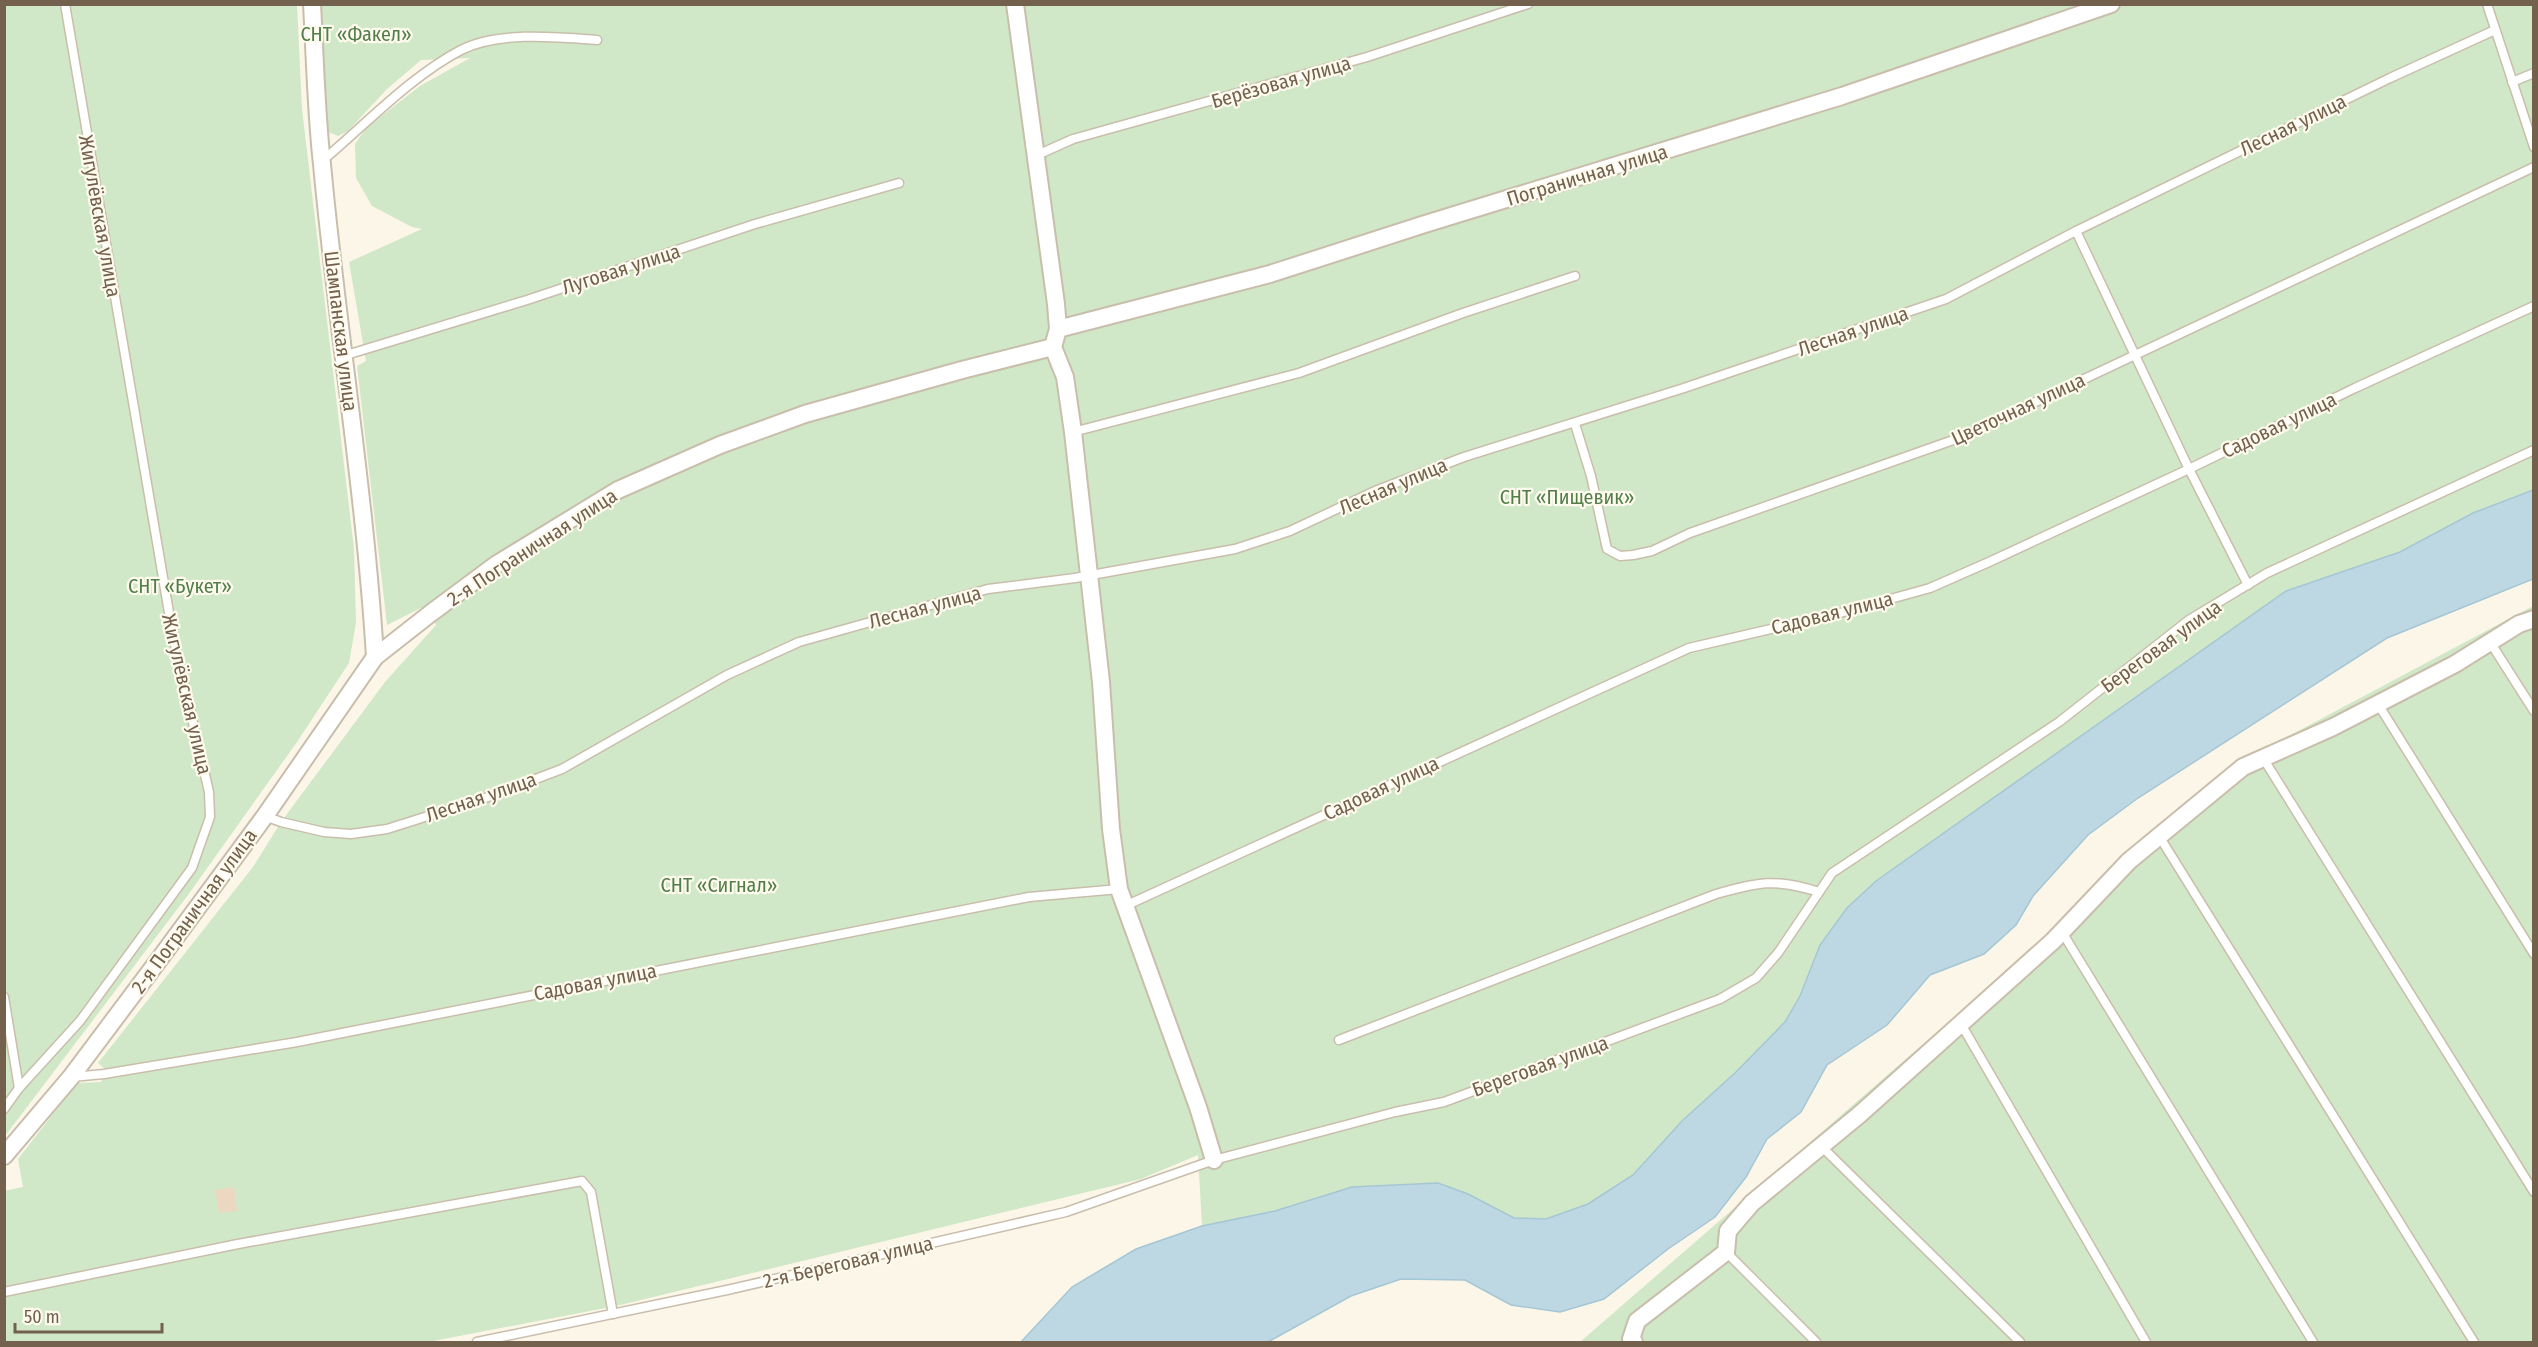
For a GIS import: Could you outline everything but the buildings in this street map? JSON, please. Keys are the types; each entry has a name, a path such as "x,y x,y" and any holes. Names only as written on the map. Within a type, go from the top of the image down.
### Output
{"street":[{"name":"Шампанская улица","path":"312,4 321,162 343,356 359,471 375,657"},
{"path":"1015,4 1058,329 1053,347 1065,378 1073,432 1101,682 1111,829 1119,889 1198,1107 1214,1160"},
{"name":"Пограничная улица","path":"1058,329 1270,274 1842,96 2111,4"},
{"name":"2-я Пограничная улица","path":"4,1156 71,1077 265,816 375,657 497,564 618,490 720,445 805,414 1053,347"},
{"path":"1634,1342 1631,1339 1637,1321 1726,1252 1728,1231 1752,1203 1961,1024 2062,932 2129,861 2243,767 2378,704 2455,664 2519,624 2534,620"}],"lane":[{"name":"Жигулёвская улица","path":"4,1109 19,1089 81,1021 192,868 210,817 209,792 172,636 65,4"},
{"name":"Берёзовая улица","path":"1034,156 1073,139 1357,60 1528,4"},
{"path":"2487,4 2534,147"},
{"name":"Лесная улица","path":"265,816 324,832 351,834 387,829 488,797 562,769 727,675 799,642 988,589 1089,575 1235,549 1290,531 1375,491 1464,457 1575,424 1946,299 2076,231 2390,78 2495,30"},
{"path":"321,162 418,79 462,49 495,40 563,37 597,40"},
{"path":"2512,82 2534,73"},
{"name":"Цветочная улица","path":"1575,424 1591,476 1607,549 1620,556 1652,551 1690,533 1959,438 2534,167"},
{"name":"Луговая улица","path":"343,356 527,300 754,224 899,183"},
{"path":"2076,231 2136,353 2189,469 2248,585"},
{"path":"1073,432 1299,373 1463,313 1575,276"},
{"name":"Садовая улица","path":"1125,906 1689,648 1840,613 1930,588 2534,306"},
{"name":"Береговая улица","path":"1214,1160 1395,1112 1444,1102 1720,999 1756,978 1778,953 1832,873 2060,722 2189,620 2267,573 2534,450"},
{"path":"2490,642 2534,711"},
{"path":"2378,704 2534,954"},
{"path":"2263,758 2534,1192"},
{"path":"2159,836 2474,1342"},
{"path":"1339,1040 1716,894 1756,883 1790,883 1819,892"},
{"name":"Садовая улица","path":"71,1077 104,1074 297,1042 1029,897 1119,889"},
{"path":"2062,932 2313,1342"},
{"path":"4,997 19,1089"},
{"path":"1961,1024 2146,1342"},
{"path":"1821,1146 2020,1342"},
{"name":"2-я Береговая улица","path":"477,1342 727,1290 1066,1212 1214,1160"},
{"path":"4,1292 238,1244 582,1181 591,1192 612,1314"},
{"path":"1726,1252 1816,1342"}],"green space":[{"name":"СНТ «Букет»","path":"5,5 297,5 302,109 354,549 356,623 349,663 297,742 188,895 5,1136"},
{"path":"317,5 2533,5 2533,490 2473,513 2400,552 2286,591 2009,788 1800,996 1785,1022 1736,1072 1682,1121 1633,1175 1588,1204 1546,1219 1514,1218 1468,1194 1275,1211 1202,1226 1198,1155 1141,1179 616,1306 428,1342 5,1342 4,1191 23,1187 18,1159 77,1083 101,1082 106,1070 98,1063 253,867 281,822 385,682 436,625 427,605 387,625 357,366 366,361 349,262 422,229 412,227 372,206 356,178 355,144 367,127 420,86 470,58 421,60 387,89 348,131 338,136 328,132 323,121"},
{"path":"2533,606 2533,1342 1580,1342 2028,953 2225,770"}],"water":[{"path":"2533,490 2533,579 2387,638 2138,798 2088,835 2033,896 2016,925 1984,954 1930,975 1887,1025 1827,1065 1801,1112 1767,1139 1746,1177 1715,1217 1668,1249 1604,1299 1560,1312 1511,1305 1465,1280 1401,1279 1351,1296 1268,1342 1021,1342 1072,1287 1136,1249 1202,1226 1275,1211 1352,1187 1438,1183 1468,1194 1514,1218 1546,1219 1588,1204 1633,1175 1682,1121 1736,1072 1785,1022 1800,996 1820,945 1847,908 1876,881 2286,591 2400,552 2473,513"}],"park label":[{"name":"СНТ «Факел»","path":"356,34"},
{"name":"СНТ «Пищевик»","path":"1567,497"},
{"name":"СНТ «Сигнал»","path":"719,885"}]}
